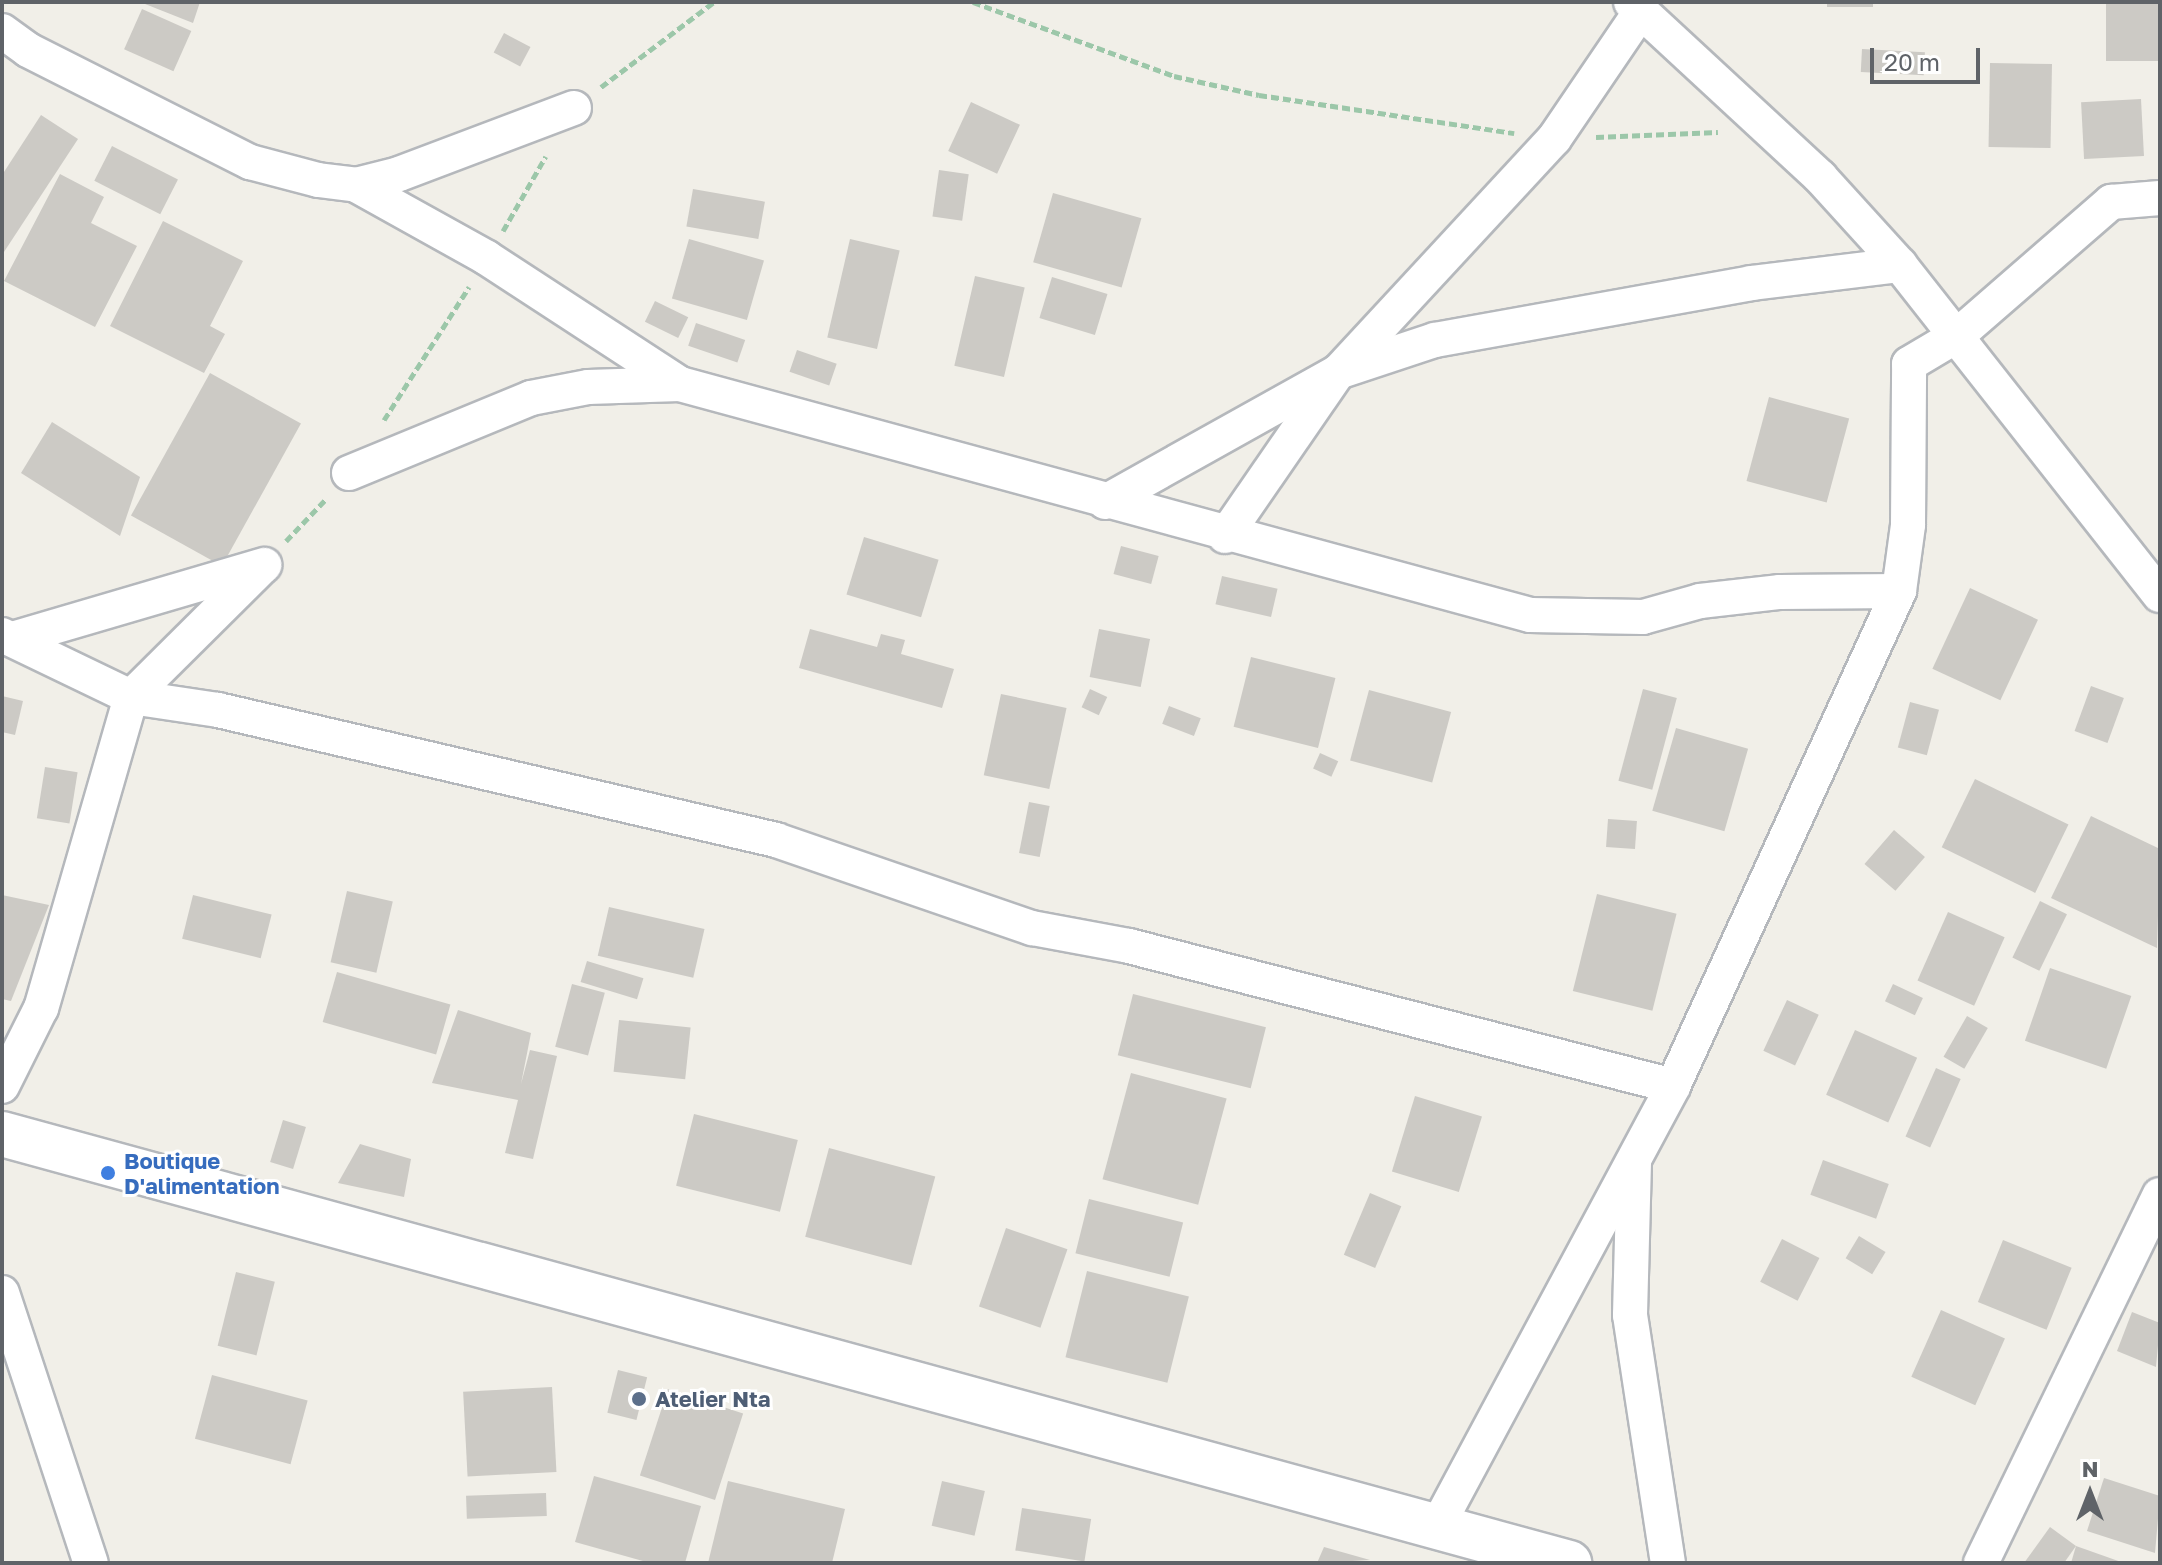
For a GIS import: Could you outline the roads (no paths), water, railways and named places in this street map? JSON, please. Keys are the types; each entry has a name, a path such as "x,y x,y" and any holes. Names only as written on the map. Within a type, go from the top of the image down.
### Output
{"main road":[{"path":"2,1134 1439,1523 1496,1554 1569,1563"}],"street":[{"path":"1225,536 1338,372 1554,139 1637,5 1769,130 1900,265 2160,595"},
{"path":"11,45 250,162 356,185 487,258 680,384"},
{"path":"356,185 574,108"},
{"path":"1439,1523 1673,1086 1899,591 1908,525 1909,364 1958,335 2111,202 2160,198"},
{"path":"1105,502 1338,372 1435,340 1751,283 1900,265"},
{"path":"349,473 531,398 588,387 680,384 1225,536 1530,615 1643,617 1700,601 1780,592 1899,591"},
{"path":"2,1086 41,1008 131,697 264,565 7,630"},
{"path":"7,630 131,697 218,710 776,840 1032,928 1129,946 1673,1086"},
{"path":"1635,1155 1630,1315 1668,1563"},
{"path":"1981,1563 2160,1195"},
{"path":"2,1293 93,1559"}],"place":[{"name":"Boutique D'alimentation","path":"108,1173"},
{"name":"Atelier Nta","path":"639,1399"}]}
